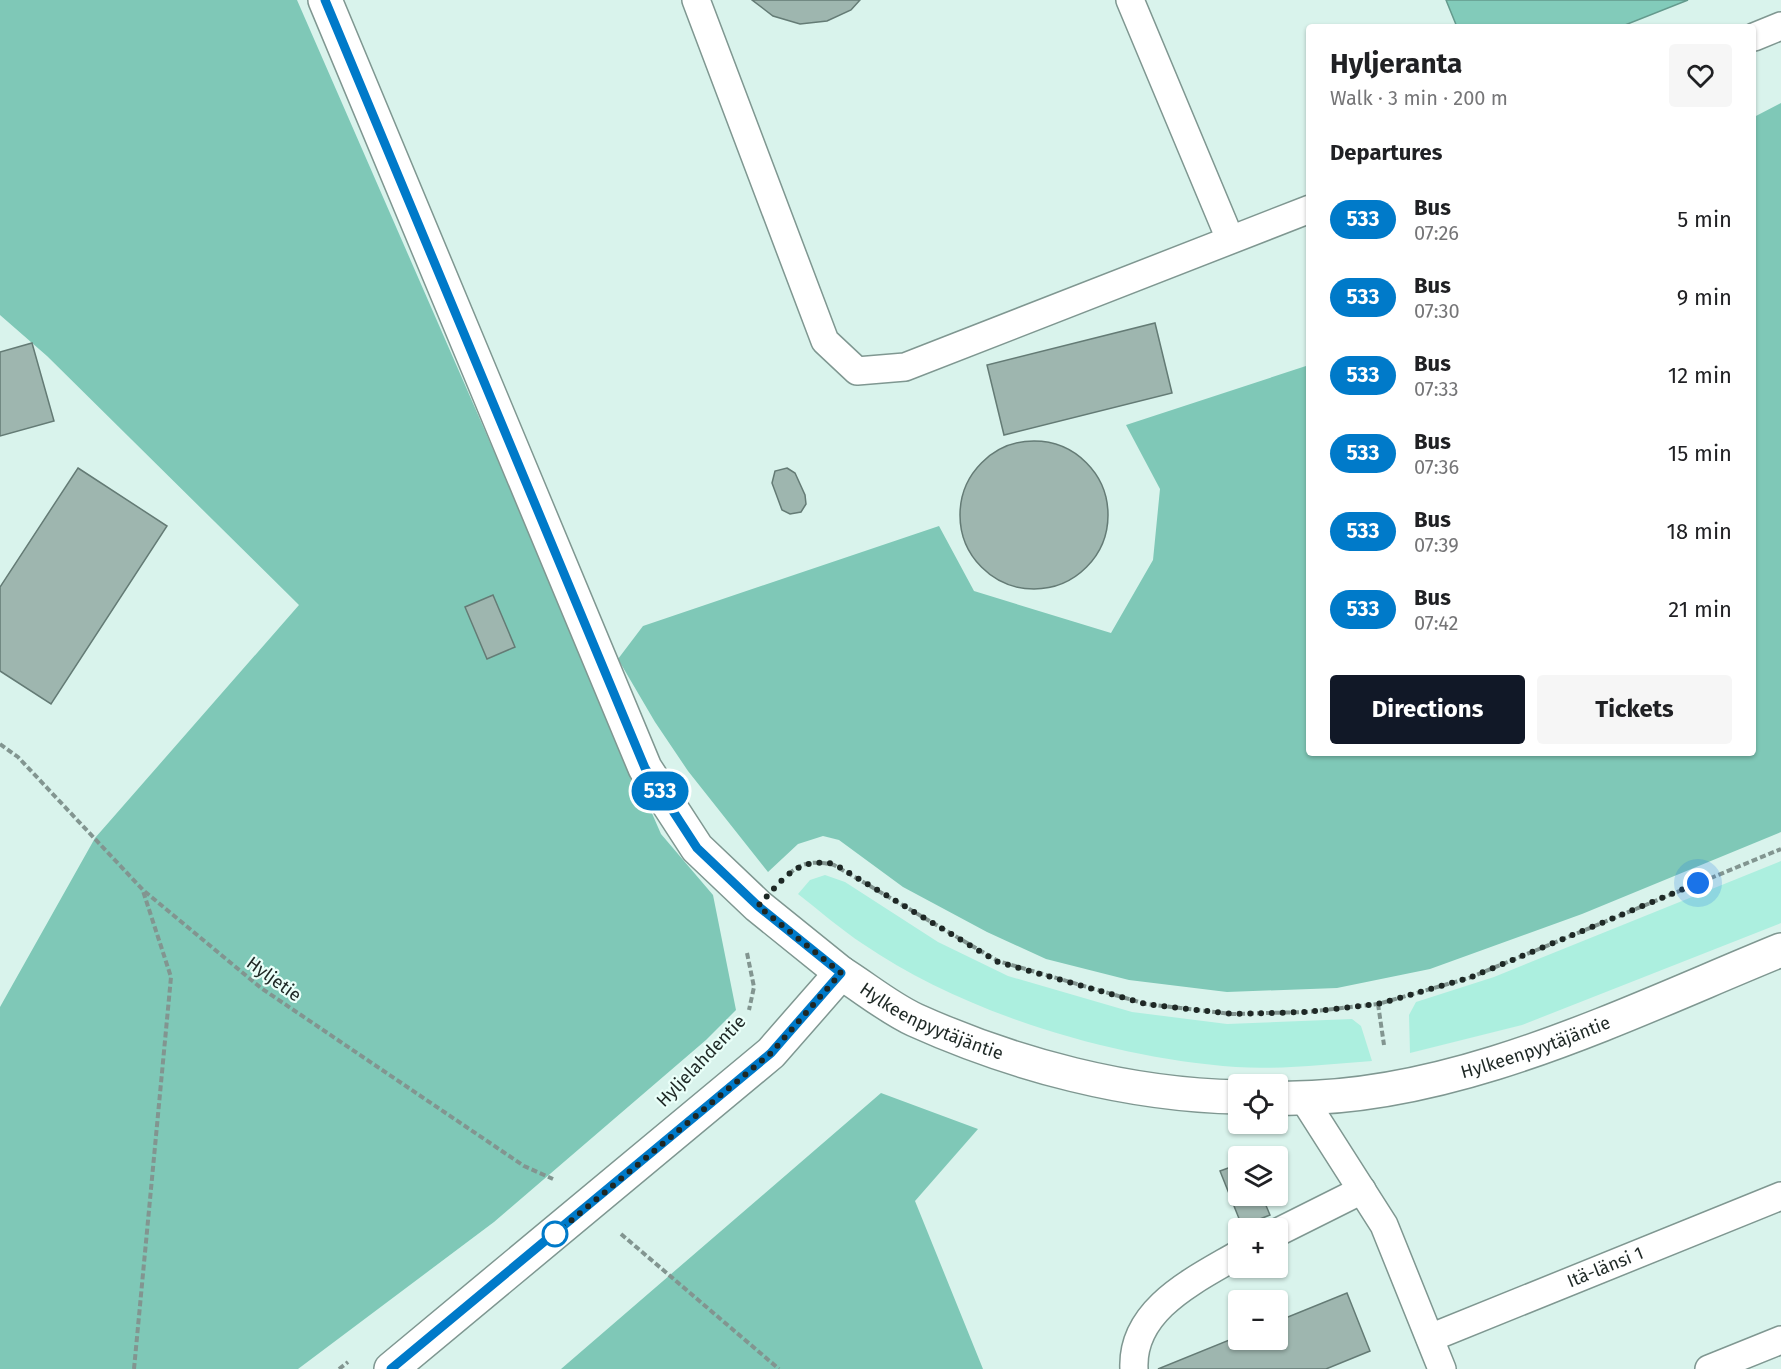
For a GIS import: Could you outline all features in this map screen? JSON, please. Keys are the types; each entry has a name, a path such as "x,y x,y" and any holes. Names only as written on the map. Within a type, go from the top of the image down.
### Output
{"street":[{"name":"Hylkeenpyytäjäntie","path":"325,0 645,768 697,848 758,906 841,973 913,1019 1004,1054 1109,1083 1193,1096 1228,1097"},
{"name":"Hylkeenpyytäjäntie","path":"1290,1098 1390,1090 1508,1060 1781,950"},
{"name":"Hyljelahdentie","path":"391,1369 771,1053 841,973"}],"lane":[{"path":"696,0 825,341 858,371 904,367 1306,210"},
{"path":"1130,0 1230,239"},
{"path":"1756,36 1781,26"},
{"path":"1290,1098 1362,1190 1384,1226 1442,1369"},
{"path":"1288,1227 1362,1190"},
{"name":"Itä-länsi 1","path":"1430,1338 1781,1196"},
{"path":"1134,1369 1142,1326 1178,1290 1228,1260"},
{"path":"1709,1369 1781,1340"}],"path":[{"name":"Hyljetie","path":"0,744 18,757 142,890 261,988 524,1166 561,1183"},
{"path":"758,906 796,867 817,861 834,864 998,962 1146,1004 1232,1014 1307,1012 1378,1004 1469,978 1781,849"},
{"path":"134,1369 171,977 142,890"},
{"name":"Hyljelahdentie","path":"747,1017 754,987 741,927 758,906"},
{"path":"620,1232 779,1369"}],"shaded area":[{"path":"0,0 297,0 661,834 713,895 736,1010 706,1040 494,1222 298,1369 0,1369 0,1007 95,838 299,605 47,356 0,315"},
{"path":"1446,0 1688,0 1628,24 1456,24"},
{"path":"1781,103 1781,832 1582,914 1430,969 1337,988 1227,992 1129,980 1046,959 987,932 903,887 839,840 823,836 798,844 768,872 688,771 655,722 618,659 643,626 939,526 974,591 1111,633 1153,560 1160,489 1126,425 1306,366 1306,756 1756,756 1756,116"},
{"path":"1781,861 1781,923 1522,1025 1410,1053 1409,1015 1416,1002 1494,977"},
{"path":"825,875 845,882 938,942 1008,976 1132,1012 1227,1024 1352,1019 1361,1026 1372,1061 1287,1067 1236,1067 1140,1054 1091,1043 1042,1028 993,1011 947,991 903,969 854,938 798,894 810,880"},
{"path":"881,1093 978,1129 915,1201 983,1369 561,1369"}],"building":[{"path":"752,0 860,0 851,10 827,21 800,24 773,16"},
{"path":"1155,323 1172,393 1004,435 987,365"},
{"path":"32,343 54,421 0,436 0,352"},
{"path":"1034,441 1062,447 1086,463 1102,487 1108,515 1102,543 1086,567 1062,583 1034,589 1006,583 982,567 966,543 960,515 966,487 982,463 1006,447"},
{"path":"78,468 167,526 51,704 0,671 0,587"},
{"path":"787,468 795,473 805,495 806,504 801,512 790,514 782,510 772,483 775,471"},
{"path":"493,595 515,647 487,659 465,607"},
{"path":"1228,1168 1228,1191 1220,1171"},
{"path":"1234,1206 1266,1206 1270,1215 1262,1218 1239,1218"},
{"path":"1347,1293 1370,1351 1326,1369 1158,1369 1228,1340 1228,1350 1288,1350 1288,1317"}],"bus line":[{"name":"533","path":"325,0 645,768 697,848 758,906 841,973 771,1053 391,1369"}],"route":[{"path":"555,1234 771,1053 841,973 758,906 796,867 817,861 834,864 998,962 1146,1004 1232,1014 1307,1012 1378,1004 1469,978 1698,883"}]}
